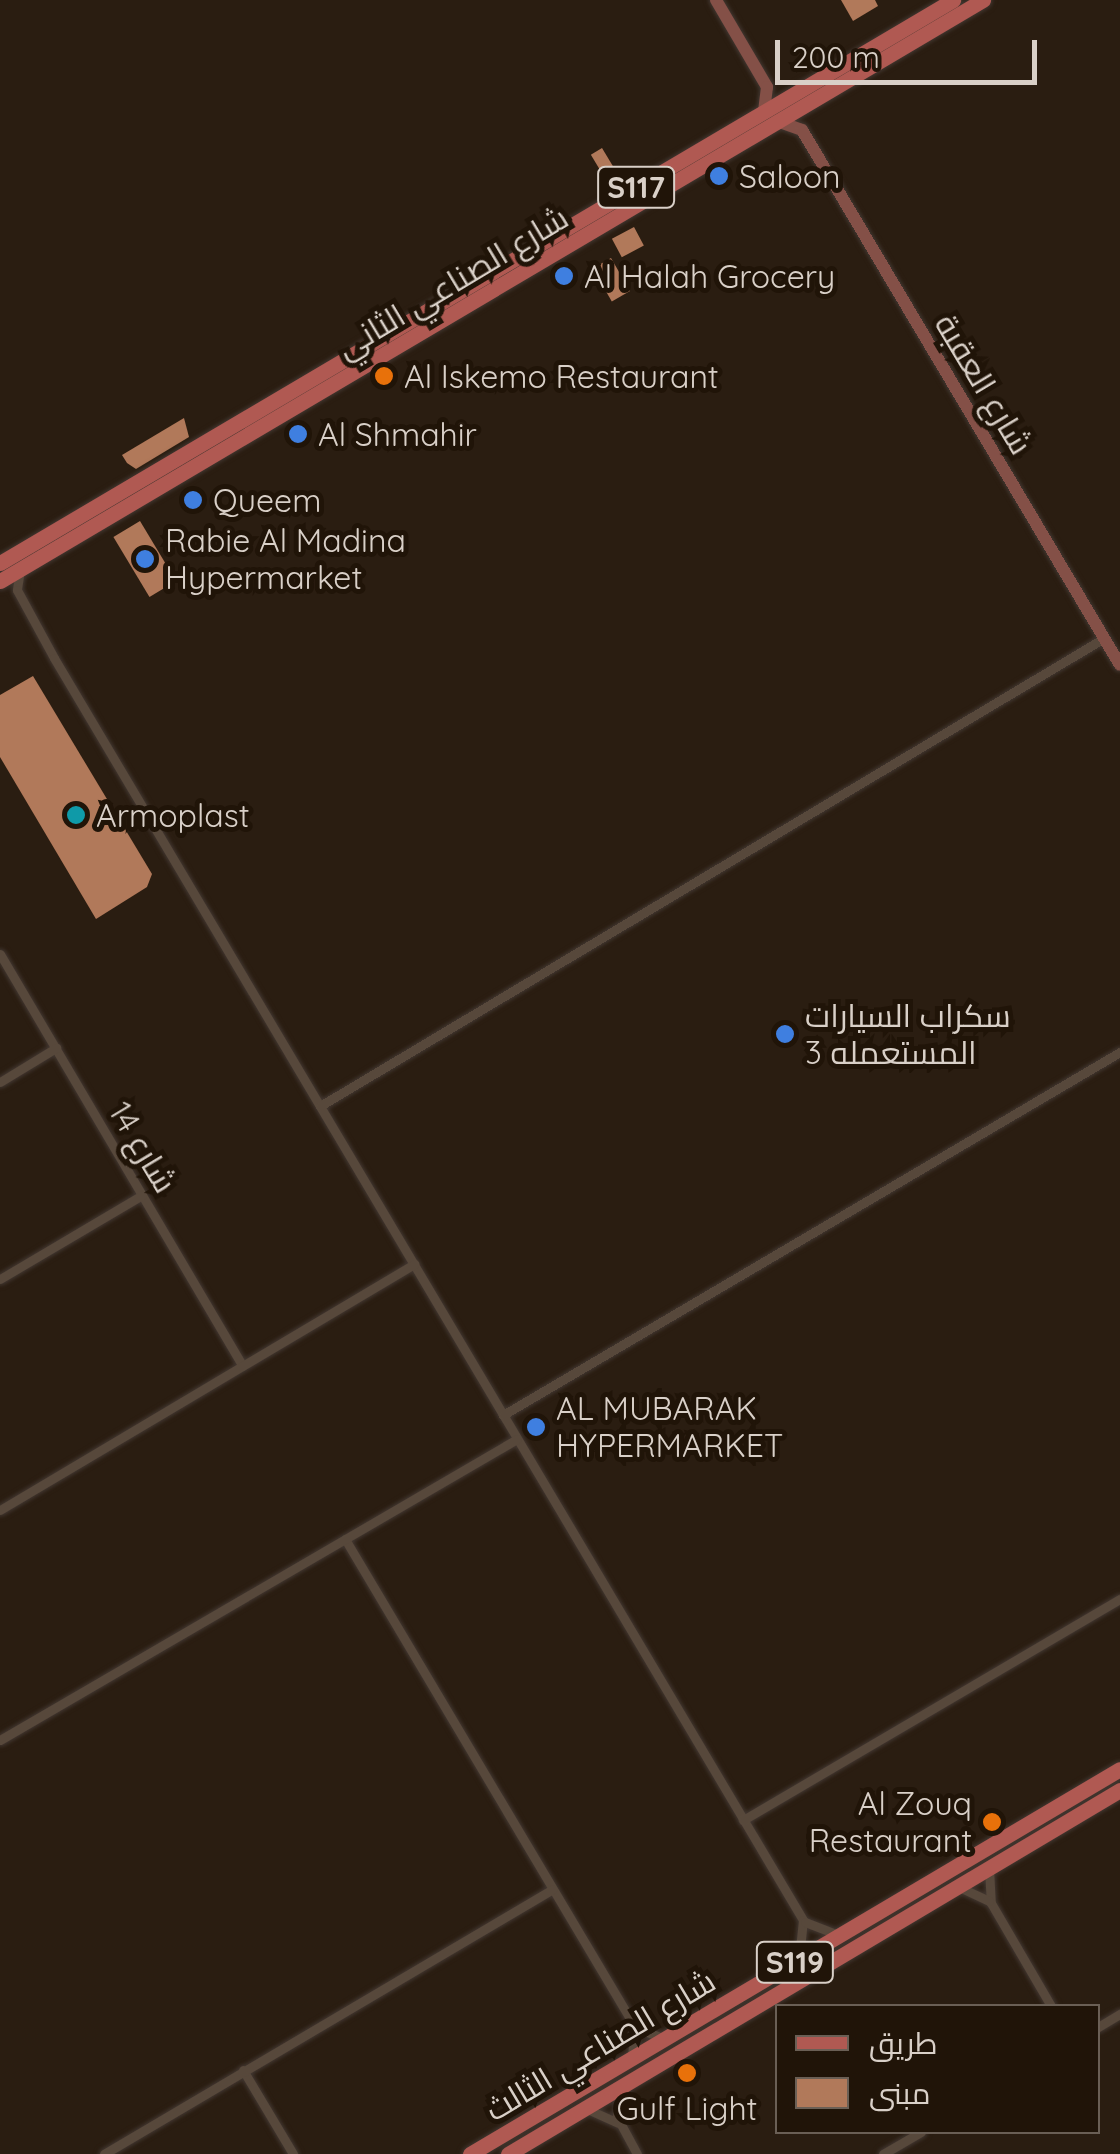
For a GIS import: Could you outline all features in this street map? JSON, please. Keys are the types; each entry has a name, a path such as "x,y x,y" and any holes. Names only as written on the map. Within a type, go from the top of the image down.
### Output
{"main road":[{"name":"شارع الصناعي الثاني","path":"0,583 771,116 790,96 953,0"},
{"name":"شارع الصناعي الثاني","path":"0,563 771,116 806,104 984,0"},
{"name":"شارع الصناعي الثالث","path":"470,2154 1120,1769"},
{"name":"شارع الصناعي الثالث","path":"508,2154 1120,1790"}],"street":[{"path":"716,0 767,87 771,116 802,130 806,104"},
{"path":"767,87 790,96"},
{"name":"شارع العقبة","path":"802,130 1120,666"},
{"path":"20,597 22,568"},
{"path":"0,583 20,597 803,1920 798,1960"},
{"path":"320,1106 1104,638"},
{"name":"شارع 14","path":"0,954 243,1366"},
{"path":"0,1082 56,1048"},
{"path":"503,1414 1120,1052"},
{"path":"0,1279 142,1195"},
{"path":"0,1510 414,1264"},
{"path":"0,1740 517,1439"},
{"path":"346,1539 635,2027 665,2038"},
{"path":"744,1820 1120,1598"},
{"path":"989,1868 991,1903 1051,2004"},
{"path":"958,1886 991,1903"},
{"path":"104,2154 553,1889"},
{"path":"803,1920 843,1933"},
{"path":"630,2059 635,2027"},
{"path":"243,2070 294,2154"},
{"path":"622,2087 620,2124 637,2154"},
{"path":"586,2108 620,2124"},
{"path":"883,2154 918,2134"}],"building":[{"path":"841,0 875,0 878,6 853,21"},
{"path":"602,148 619,176 608,183 591,155"},
{"path":"634,227 644,246 622,257 612,239"},
{"path":"611,258 630,291 612,301 593,268"},
{"path":"184,418 189,437 136,469 127,463 122,455"},
{"name":"Rabie Al Madina Hypermarket","path":"140,521 176,581 149,597 113,537"},
{"name":"Armoplast","path":"33,676 152,874 147,887 96,919 0,757 0,695"}],"place":[{"name":"Saloon","path":"719,176"},
{"name":"Al Halah Grocery","path":"564,276"},
{"name":"Al Iskemo Restaurant","path":"384,376"},
{"name":"Al Shmahir","path":"298,434"},
{"name":"Queem","path":"193,500"},
{"name":"Rabie Al Madina Hypermarket","path":"145,559"},
{"name":"Armoplast","path":"76,815"},
{"name":"سكراب السيارات المستعمله 3","path":"785,1034"},
{"name":"AL MUBARAK HYPERMARKET","path":"536,1427"},
{"name":"Al Zouq Restaurant","path":"992,1822"},
{"name":"Gulf Light","path":"687,2073"}]}
